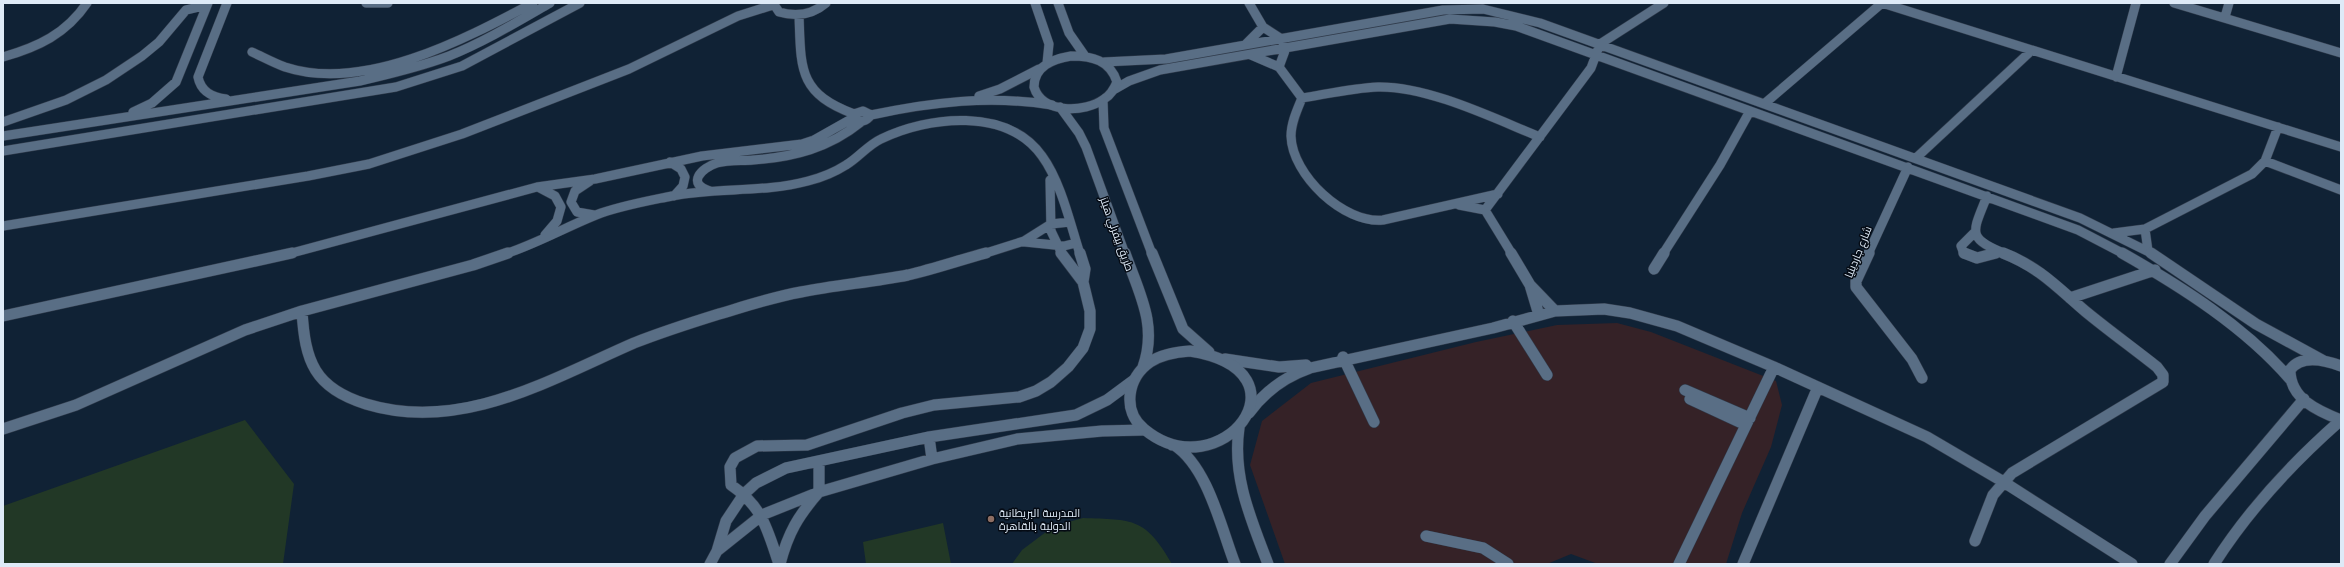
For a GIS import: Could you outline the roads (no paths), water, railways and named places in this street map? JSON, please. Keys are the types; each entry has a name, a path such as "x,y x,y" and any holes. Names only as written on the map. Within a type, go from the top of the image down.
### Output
{"street":[{"path":"3,57 34,48 60,34 75,21 87,3"},
{"path":"227,3 198,77 199,84 211,95 234,100"},
{"path":"366,3 388,3"},
{"path":"252,52 281,66 322,72 370,69 427,59 533,3"},
{"path":"3,136 360,81 486,39 550,3"},
{"path":"3,226 308,176 407,153 454,138 629,69 738,16 773,4 779,12 799,15 816,11 826,3"},
{"path":"1035,3 1049,44 1047,63"},
{"path":"1058,3 1069,33 1085,56"},
{"path":"1249,3 1263,27 1280,38 1286,48"},
{"path":"1443,10 1456,3"},
{"path":"1485,210 1591,68 1594,56 1600,44 1664,3"},
{"path":"1764,104 1882,3 2341,148"},
{"path":"2116,77 2136,3"},
{"path":"2174,3 2225,17 2341,53"},
{"path":"2225,17 2229,3"},
{"path":"114,118 152,103 176,82 208,4"},
{"path":"3,122 50,106 98,84 148,52 173,28 186,10 208,4"},
{"path":"3,151 396,87 433,76 468,62 574,4"},
{"path":"3,316 185,278 306,250 536,187 595,179 670,162 733,151 802,144 814,140 856,118 863,111 871,114 910,106 970,98 1000,89 1039,69 1047,63 1071,56 1085,56 1104,62 1153,61 1443,10 1479,6 1540,23 1838,131 2015,193 2114,234 2148,251 2276,336 2324,361 2340,365"},
{"path":"1443,10 1450,19"},
{"path":"799,15 802,65 806,82 811,89 826,103 856,118"},
{"path":"970,98 1027,100 1057,107 1083,108 1103,100 1115,89 1136,78 1160,70 1450,19 1488,21 1516,26 1594,56 1831,139 2078,230 2116,248 2155,270 2224,320 2273,359 2290,379 2294,389 2304,399 2327,414 2341,420 2300,457 2253,508 2214,564"},
{"path":"1246,44 1263,27"},
{"path":"1591,68 1609,61 1616,51 1614,36"},
{"path":"1279,67 1286,48"},
{"path":"1916,158 2031,51"},
{"path":"1251,55 1279,67 1302,98"},
{"path":"1104,62 1116,74 1117,82 1115,89"},
{"path":"1039,69 1034,77 1032,85 1035,94 1043,101 1057,107"},
{"path":"1302,98 1377,87 1403,88 1467,108 1540,137"},
{"path":"1302,98 1296,114 1292,141 1300,165 1317,189 1338,206 1360,218 1378,220 1457,205 1498,194"},
{"path":"1103,100 1102,114 1104,128 1176,316 1183,329 1209,352"},
{"name":"طريق بيفرلي هيلز","path":"1057,107 1080,133 1086,147 1146,315 1151,332 1150,350 1143,367"},
{"path":"1654,269 1720,165 1750,111"},
{"path":"712,191 703,189 698,184 697,178 700,171 717,163 789,156 822,148 850,133 856,118"},
{"path":"3,429 76,405 245,330 302,311 473,265 534,242 598,214 674,196 712,191 768,189 808,181 845,166 879,140 904,129 930,122 958,120 984,122 1008,130 1028,141 1042,156 1049,174 1059,191 1085,269 1084,282 1090,311 1090,329 1083,348 1068,367 1051,382 1019,397 934,405 902,413 807,445 757,446 735,458 730,467 729,477 731,485 744,494 762,515 779,564"},
{"path":"2114,234 2145,229 2243,179 2259,169 2264,162 2278,127"},
{"path":"1831,139 1838,131"},
{"path":"670,162 679,166 684,172 686,179 680,191 674,196"},
{"path":"2264,162 2341,190"},
{"name":"شارع جاردينيا","path":"1908,167 1856,281 1856,287 1912,359 1922,378"},
{"path":"1049,174 1052,190 1050,224 1058,247 1073,271 1084,282"},
{"path":"686,179 697,178"},
{"path":"534,242 555,225 566,204 577,189 595,179"},
{"path":"536,187 549,190 578,213 598,214"},
{"path":"1987,196 1974,233 1961,246 1964,254 1972,258 1980,259 2000,252"},
{"path":"1457,205 1485,210 1530,285 1555,311"},
{"path":"302,311 307,355 319,377 340,394 369,407 406,413 443,412 484,405 526,392 636,343 748,305 803,291 891,278 936,268 1023,242 1050,224 1059,221 1070,222"},
{"path":"2145,229 2148,251"},
{"path":"1974,233 1982,243 2000,252 2028,262 2070,298 2157,367 2163,375 2163,382 2012,473 2002,481 1988,502 1975,541"},
{"path":"1023,242 1048,243 1058,247 1076,243"},
{"path":"2070,298 2155,270"},
{"path":"1530,285 1539,315"},
{"path":"1344,359 1286,367 1225,358 1209,352 1191,350 1173,352 1157,358 1143,367 1134,380 1129,392 1130,406 1135,419 1144,430 1157,439 1172,445 1191,447 1209,444 1226,438 1239,428 1249,413 1269,389 1291,375 1310,368 1344,359 1493,328 1555,311 1604,309 1656,319 1774,367 1932,439 2002,481 2132,564"},
{"path":"2224,320 2236,319 2238,312"},
{"path":"1513,322 1547,375"},
{"path":"1225,358 1239,369 1248,382 1251,398 1249,413"},
{"path":"1344,359 1374,422"},
{"path":"2290,379 2290,371 2293,365 2301,361 2324,361"},
{"path":"1679,564 1774,367"},
{"path":"710,564 717,551 726,521 733,508 744,494 756,483 786,468 929,437 1076,414 1098,407 1110,400 1134,380"},
{"path":"1744,564 1818,387"},
{"path":"1684,393 1748,422"},
{"path":"2170,564 2205,516 2304,399"},
{"path":"1239,428 1235,454 1238,482 1268,564"},
{"path":"717,551 762,515 819,492 932,459 1017,439 1102,431 1144,430"},
{"path":"929,437 932,459"},
{"path":"1172,445 1194,465 1202,478 1235,564"},
{"path":"779,564 789,534 799,515 819,492 819,462"},
{"path":"1426,536 1483,548 1508,564"}],"place":[{"name":"المدرسة البريطانية الدولية بالقاهرة","path":"991,519"}]}
